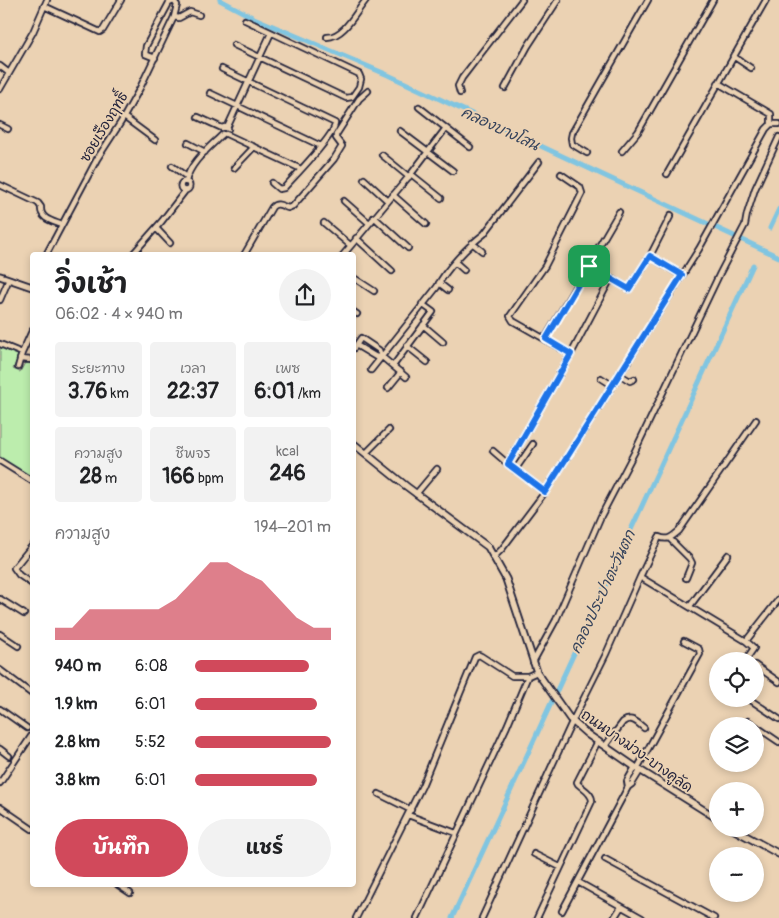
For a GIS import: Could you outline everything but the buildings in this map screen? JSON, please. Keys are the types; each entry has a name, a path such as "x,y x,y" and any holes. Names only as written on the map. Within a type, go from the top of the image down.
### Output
{"street":[{"path":"0,89 33,32 46,0"},
{"path":"44,6 100,32 121,0"},
{"path":"327,36 336,35 341,31 366,0"},
{"path":"460,93 458,86 462,78 522,0"},
{"path":"505,88 528,46 558,0"},
{"path":"587,153 572,144 572,133 648,0"},
{"path":"622,151 638,132 713,0"},
{"path":"667,174 766,0"},
{"name":"ซอยเรืองฤทธิ์","path":"48,252 100,154 124,118 155,58 177,8 174,1 169,3 146,46 145,54 155,58"},
{"path":"174,17 178,18 190,12 200,15"},
{"path":"234,45 346,98 352,97 359,87 361,79 359,74 245,20"},
{"path":"135,252 179,201 185,191 180,187 182,183 205,152 225,131 271,33"},
{"path":"733,56 751,68"},
{"path":"0,66 9,73"},
{"path":"222,68 334,122 336,125 321,146 283,189 279,189 272,183"},
{"path":"494,557 545,492 710,231 758,142 771,124 771,114 718,83"},
{"path":"246,252 272,207 279,204 288,208 293,206 334,159 342,146 336,135 359,99 368,91"},
{"path":"210,93 321,146"},
{"path":"419,108 470,146"},
{"path":"198,117 301,170"},
{"path":"124,118 155,140"},
{"path":"771,124 779,124"},
{"path":"0,125 8,128"},
{"path":"345,252 410,175 446,128"},
{"path":"400,131 453,171"},
{"path":"533,664 556,620 601,516 638,445 720,272 745,225 746,214 755,189 779,137"},
{"path":"188,143 205,152"},
{"path":"234,168 254,147"},
{"path":"382,155 441,198"},
{"path":"371,370 455,262 472,243 484,234 539,162"},
{"path":"172,166 186,179"},
{"path":"561,174 580,187 582,193 545,266 510,316 513,321 571,354"},
{"path":"364,179 388,201"},
{"path":"0,185 38,203 41,207 40,212 44,217 62,225"},
{"path":"393,195 426,224"},
{"path":"344,201 369,223"},
{"path":"546,339 619,212"},
{"path":"589,266 610,280 629,289 650,256 671,215"},
{"path":"374,217 408,248"},
{"path":"324,223 350,245"},
{"path":"156,228 170,243"},
{"path":"356,238 392,271"},
{"path":"472,243 482,251"},
{"path":"650,256 682,275"},
{"path":"455,262 464,270"},
{"path":"0,276 30,284"},
{"path":"0,300 9,279"},
{"path":"356,279 374,292"},
{"path":"508,464 571,354 610,280"},
{"path":"439,283 448,290"},
{"path":"393,366 433,312 422,304"},
{"path":"423,325 443,342"},
{"path":"18,367 30,335"},
{"path":"356,344 360,338 379,350 381,356 406,377"},
{"path":"0,344 22,353"},
{"path":"407,346 427,362"},
{"path":"356,347 376,357 381,356"},
{"path":"20,359 30,360"},
{"path":"388,388 401,372"},
{"path":"619,374 631,381 634,379"},
{"path":"601,378 612,385"},
{"path":"482,918 571,720 606,654 659,537 664,540 670,539 679,531 756,420"},
{"path":"366,453 389,430"},
{"path":"515,470 533,444"},
{"name":"ถนนบางม่วง-บางคูลัด","path":"356,446 416,494 484,543 506,579 538,675 571,720 637,769 709,814"},
{"path":"493,451 545,492"},
{"path":"0,461 30,480"},
{"path":"416,494 437,469"},
{"path":"670,539 692,562 686,578"},
{"path":"30,548 14,568 19,575 30,583"},
{"path":"690,606 728,555"},
{"path":"640,577 746,641 754,648 752,652"},
{"path":"0,599 24,614"},
{"path":"746,641 779,599"},
{"path":"0,634 18,646"},
{"path":"562,911 628,787 632,784 637,769 700,654 699,649 684,641"},
{"path":"356,918 422,786 476,656 481,656 512,676 538,675"},
{"path":"0,670 30,692"},
{"path":"764,671 779,682"},
{"path":"417,918 507,726 528,676"},
{"path":"761,707 779,719"},
{"path":"0,709 27,728"},
{"path":"606,746 626,720 632,720 644,728"},
{"path":"764,732 779,742"},
{"path":"0,782 30,738"},
{"path":"537,918 592,801 592,797 577,782 598,741"},
{"path":"0,749 9,756"},
{"path":"379,794 410,812 456,834"},
{"path":"0,807 30,828"},
{"path":"748,837 779,853"},
{"path":"534,854 560,867"},
{"path":"605,859 714,918"},
{"path":"578,882 642,918"},
{"path":"121,887 130,893"},
{"path":"614,918 621,907"}],"green space":[{"path":"0,347 19,355 13,369 20,372 25,363 30,363 30,476 0,458"}],"waterway":[{"name":"คลองบางโสน","path":"220,0 254,18 388,75 779,257"},
{"name":"คลองประปาตะวันตก","path":"770,228 779,209"},
{"name":"คลองประปาตะวันตก","path":"452,918 753,265"}],"route":[{"path":"650,256 682,275 545,492 508,464 571,354 546,339 589,266 627,289 631,288 650,256"}]}
